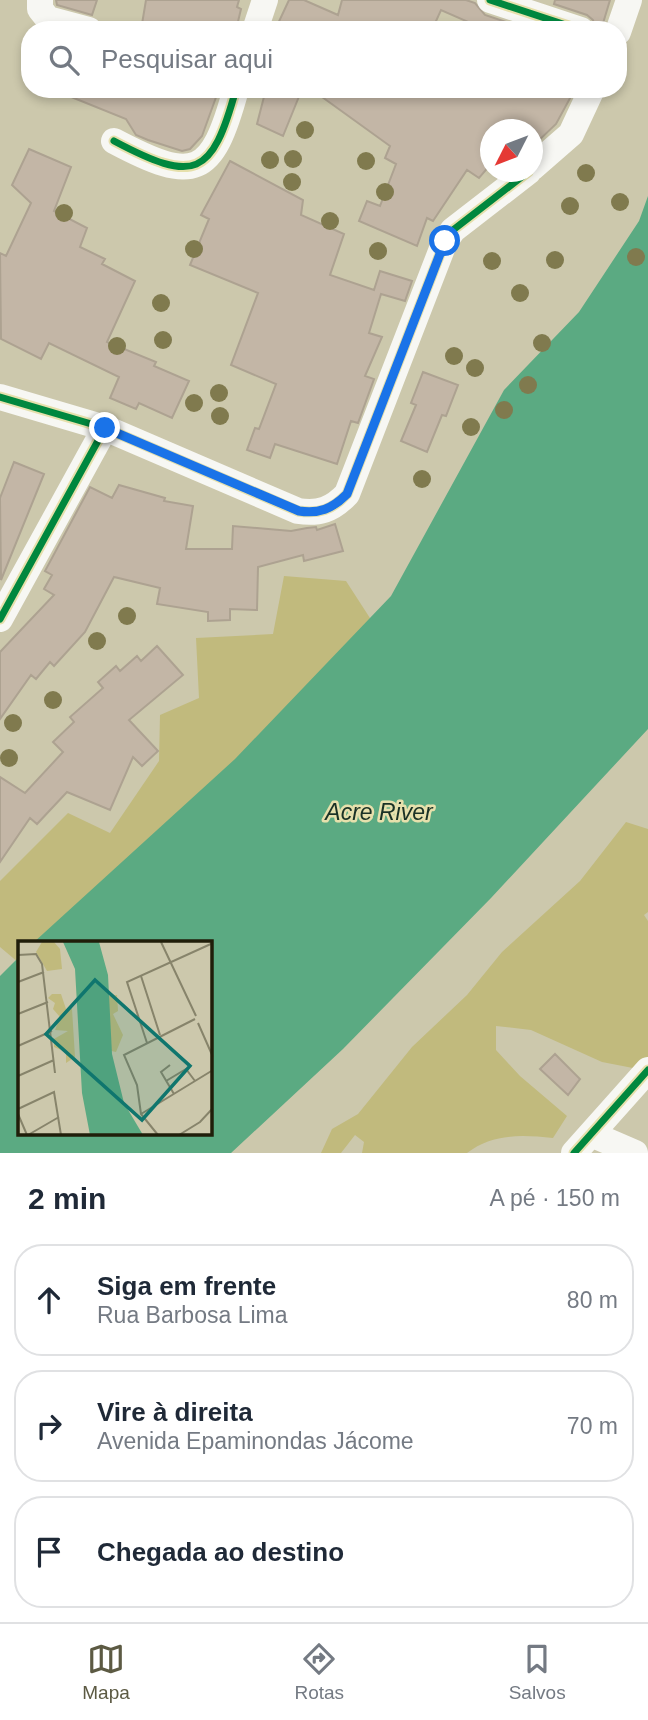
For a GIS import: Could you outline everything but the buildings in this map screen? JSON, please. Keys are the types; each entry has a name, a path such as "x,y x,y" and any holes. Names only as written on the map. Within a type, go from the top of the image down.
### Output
{"street":[{"path":"258,21 265,0"},
{"path":"490,0 554,21"},
{"path":"622,21 629,0"},
{"path":"40,4 48,19 55,21"},
{"path":"114,141 139,155 178,168 196,167 211,156 224,134 234,98"},
{"path":"543,159 571,134 588,98"},
{"path":"0,397 105,428 299,511 325,511 337,505 347,494 445,241 453,230 515,182"},
{"path":"0,619 105,428"},
{"path":"582,1143 648,1070"},
{"path":"582,1143 635,1153"}],"shaded area":[{"path":"284,576 346,581 390,649 79,941 18,941 18,962 0,947 0,881 68,813 110,833 159,761 160,715 199,698 196,638 273,634"},
{"path":"626,822 648,829 648,912 644,915 648,921 648,1060 638,1069 602,1062 531,1030 496,1026 496,1050 520,1076 567,1116 553,1138 508,1137 487,1142 467,1153 362,1153 364,1142 355,1135 341,1153 321,1153 332,1129 358,1114 412,1047 467,995 502,952 580,881"}],"water":[{"name":"Acre River","path":"648,196 648,729 491,898 343,1049 231,1153 0,1153 0,976 18,958 18,1136 212,1136 212,941 35,941 235,759 391,596 504,390 579,312 639,221"}],"cycle path":[{"path":"490,0 554,21"},
{"path":"114,141 164,163 182,167 196,164 208,155 218,140 233,98"},
{"path":"0,397 105,428 298,511 312,512 330,507 347,494 445,241 453,230 515,182"},
{"path":"0,619 105,428"},
{"path":"574,1153 648,1070"}],"route":[{"path":"105,428 299,511 325,511 337,505 347,494 445,241"}]}
